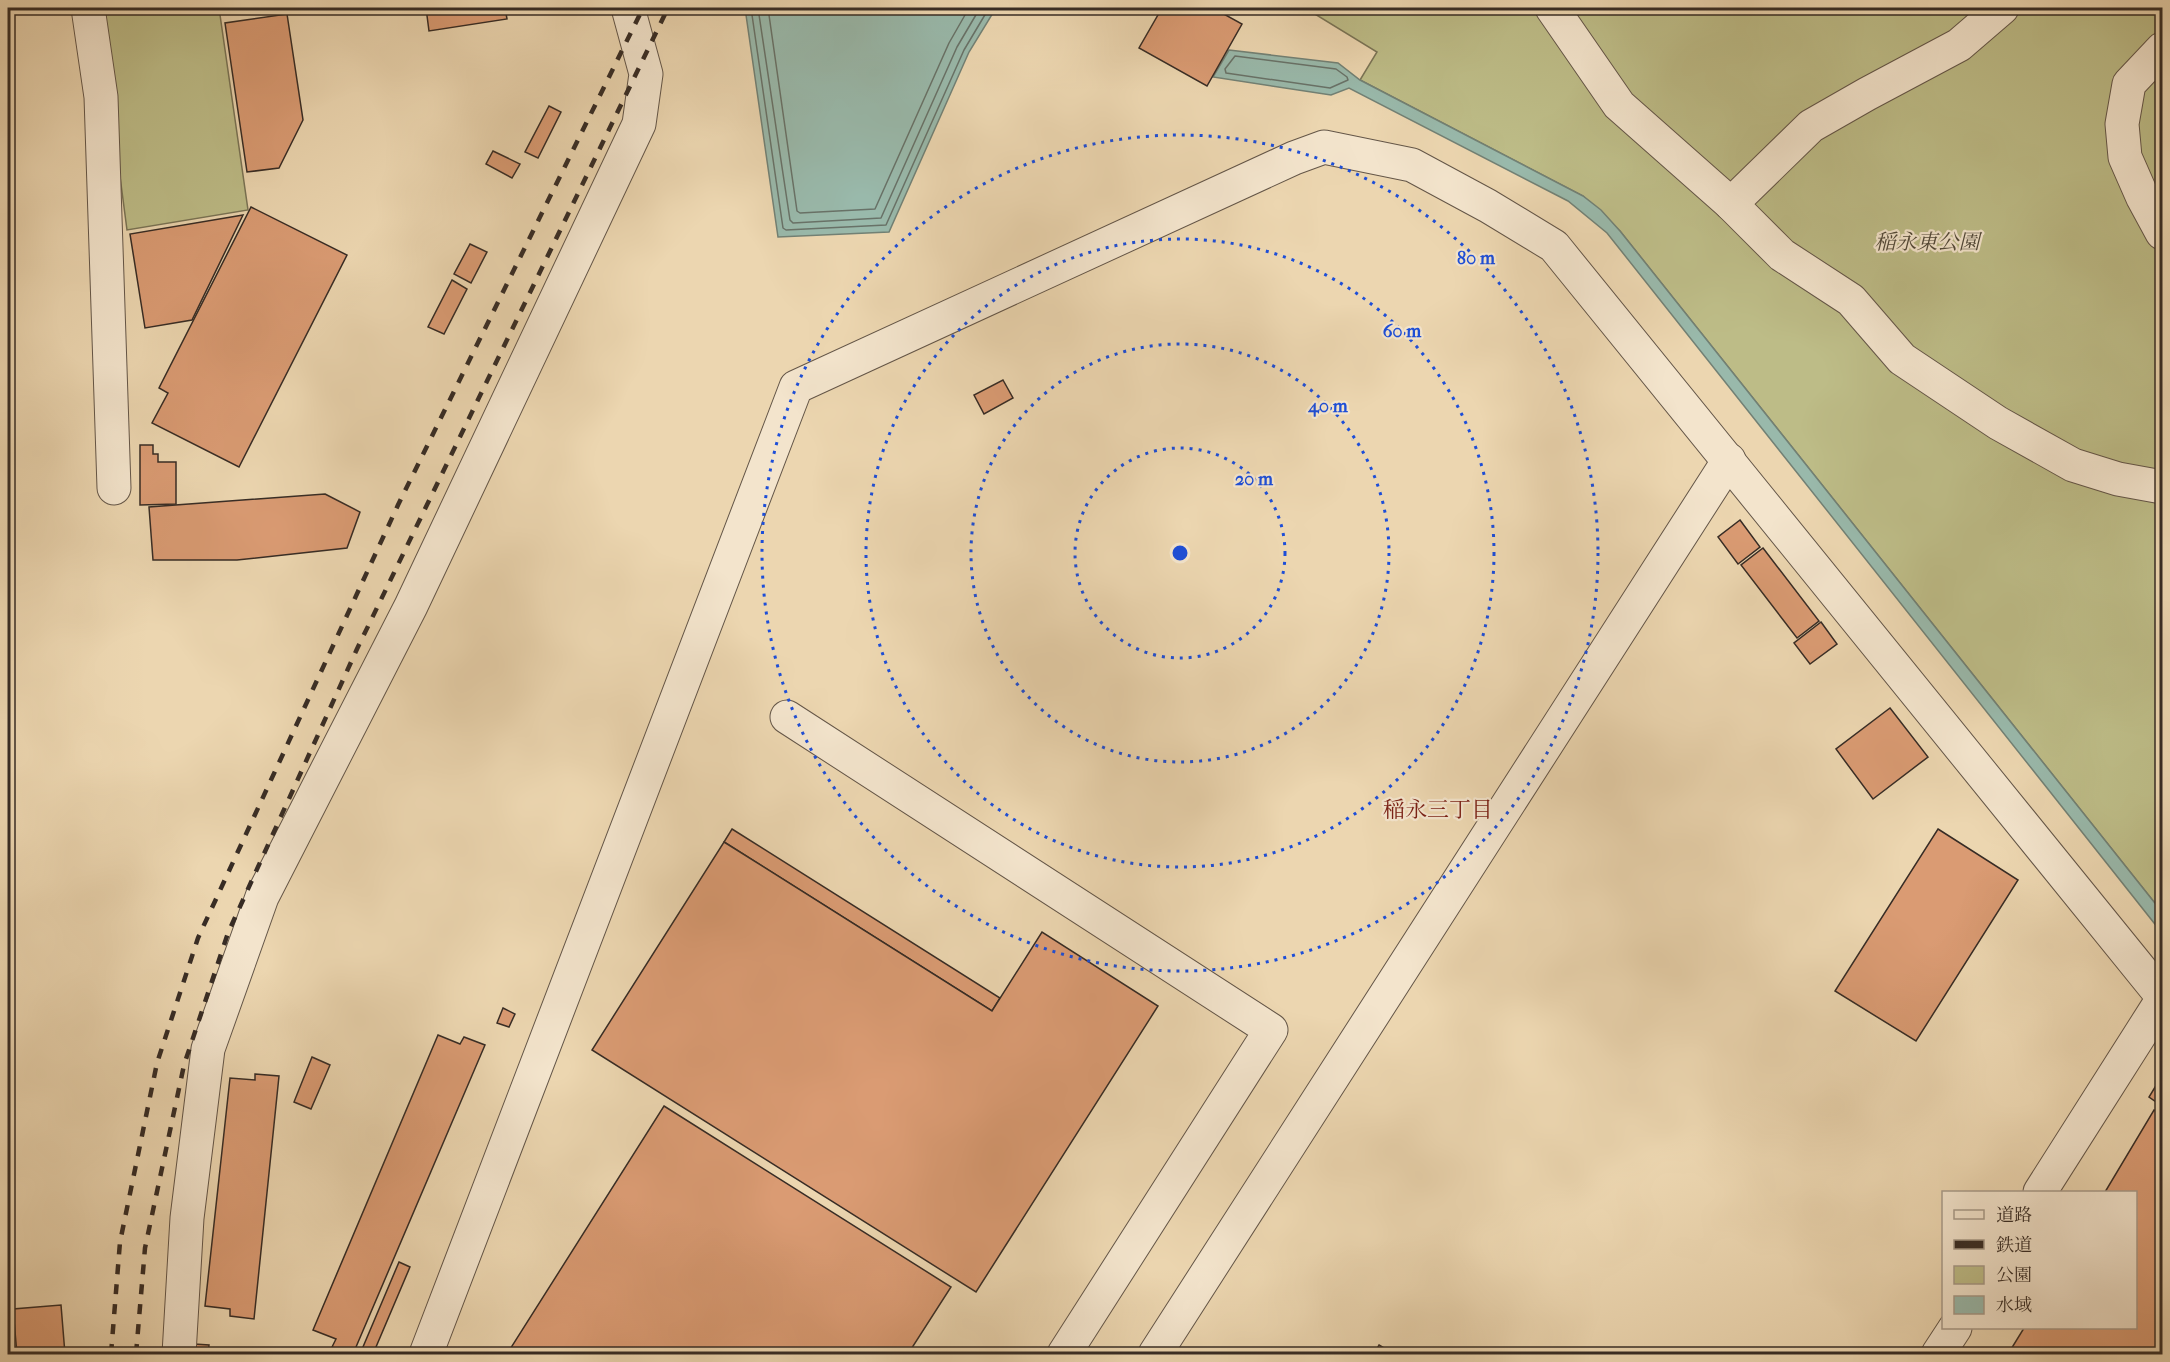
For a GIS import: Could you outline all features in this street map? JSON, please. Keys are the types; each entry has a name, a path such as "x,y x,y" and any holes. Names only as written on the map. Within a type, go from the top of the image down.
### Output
{"street":[{"path":"88,8 100,97 114,488"},
{"path":"179,1354 187,1218 208,1049 262,897 411,606 639,124 646,74 628,8"},
{"path":"1552,8 1619,105 1731,204 1782,255 1851,300 1902,359 1998,423 2073,465 2118,479 2163,487"},
{"path":"1731,204 1811,126 1959,45 2002,8"},
{"path":"2163,49 2129,84 2122,124 2125,157 2163,233"},
{"path":"426,1354 796,387 1294,158 1324,147 1413,165 1488,206 1554,246 2163,998 2041,1191"},
{"path":"1155,1354 1729,460"},
{"path":"787,717 1271,1030 1064,1354"},
{"path":"1938,1354 1954,1329"}],"green space":[{"path":"98,8 219,8 248,210 127,230"},
{"name":"稲永東公園","path":"1305,8 2162,8 2162,912 1620,231 1583,196 1360,80 1377,52"}],"water":[{"path":"745,8 996,8 969,52 889,232 778,237"},
{"path":"1229,50 1338,63 1360,80 1583,196 1601,210 2162,912 2162,933 1607,233 1568,201 1349,88 1331,95 1213,77"}],"building":[{"path":"426,8 505,8 507,19 429,31"},
{"path":"1162,8 1213,8 1242,24 1207,86 1139,48"},
{"path":"287,14 303,120 279,168 247,172 225,23"},
{"path":"549,106 561,112 538,158 525,152"},
{"path":"493,151 520,164 512,178 486,164"},
{"path":"251,207 347,255 239,467 152,423 168,393 159,388"},
{"path":"243,215 192,320 145,328 130,234"},
{"path":"470,244 487,252 471,283 454,274"},
{"path":"452,280 467,289 444,334 428,327"},
{"path":"1003,380 1013,398 984,414 974,395"},
{"path":"140,445 153,445 153,454 158,454 158,462 176,462 176,504 140,505"},
{"path":"325,494 360,512 347,548 237,560 153,560 149,507"},
{"path":"1740,520 1760,547 1738,564 1718,537"},
{"path":"1763,548 1819,621 1797,638 1741,565"},
{"path":"1821,622 1837,644 1810,664 1794,643"},
{"path":"1890,708 1928,757 1873,799 1836,749"},
{"path":"732,829 1000,998 992,1011 724,842"},
{"path":"1938,829 2018,880 1916,1041 1835,991"},
{"path":"724,842 992,1011 1042,932 1158,1006 976,1292 592,1050"},
{"path":"503,1008 515,1014 509,1027 497,1023"},
{"path":"438,1035 460,1044 464,1037 485,1045 353,1354 351,1354 332,1347 336,1339 313,1330"},
{"path":"312,1057 330,1065 311,1109 294,1102"},
{"path":"255,1074 279,1076 254,1319 230,1316 230,1309 205,1306 230,1078 255,1080"},
{"path":"2160,1079 2162,1080 2162,1106 2149,1097"},
{"path":"664,1106 951,1287 908,1354 507,1354"},
{"path":"2154,1110 2162,1115 2162,1354 2008,1354 2023,1329 2137,1329 2137,1191 2106,1191"},
{"path":"399,1262 410,1267 373,1354 360,1354"},
{"path":"61,1305 65,1354 17,1354 13,1309"},
{"path":"194,1344 209,1345 208,1354 194,1354"},
{"path":"1379,1345 1394,1354 1374,1354"},
{"path":"215,1350 244,1352 244,1354 215,1354"}],"railway":[{"path":"111,1354 120,1242 157,1063 198,938 398,505 643,8"},
{"path":"136,1354 145,1248 184,1065 228,933 357,649 668,8"}],"district":[{"name":"稲永三丁目","path":"1438,809"}]}
